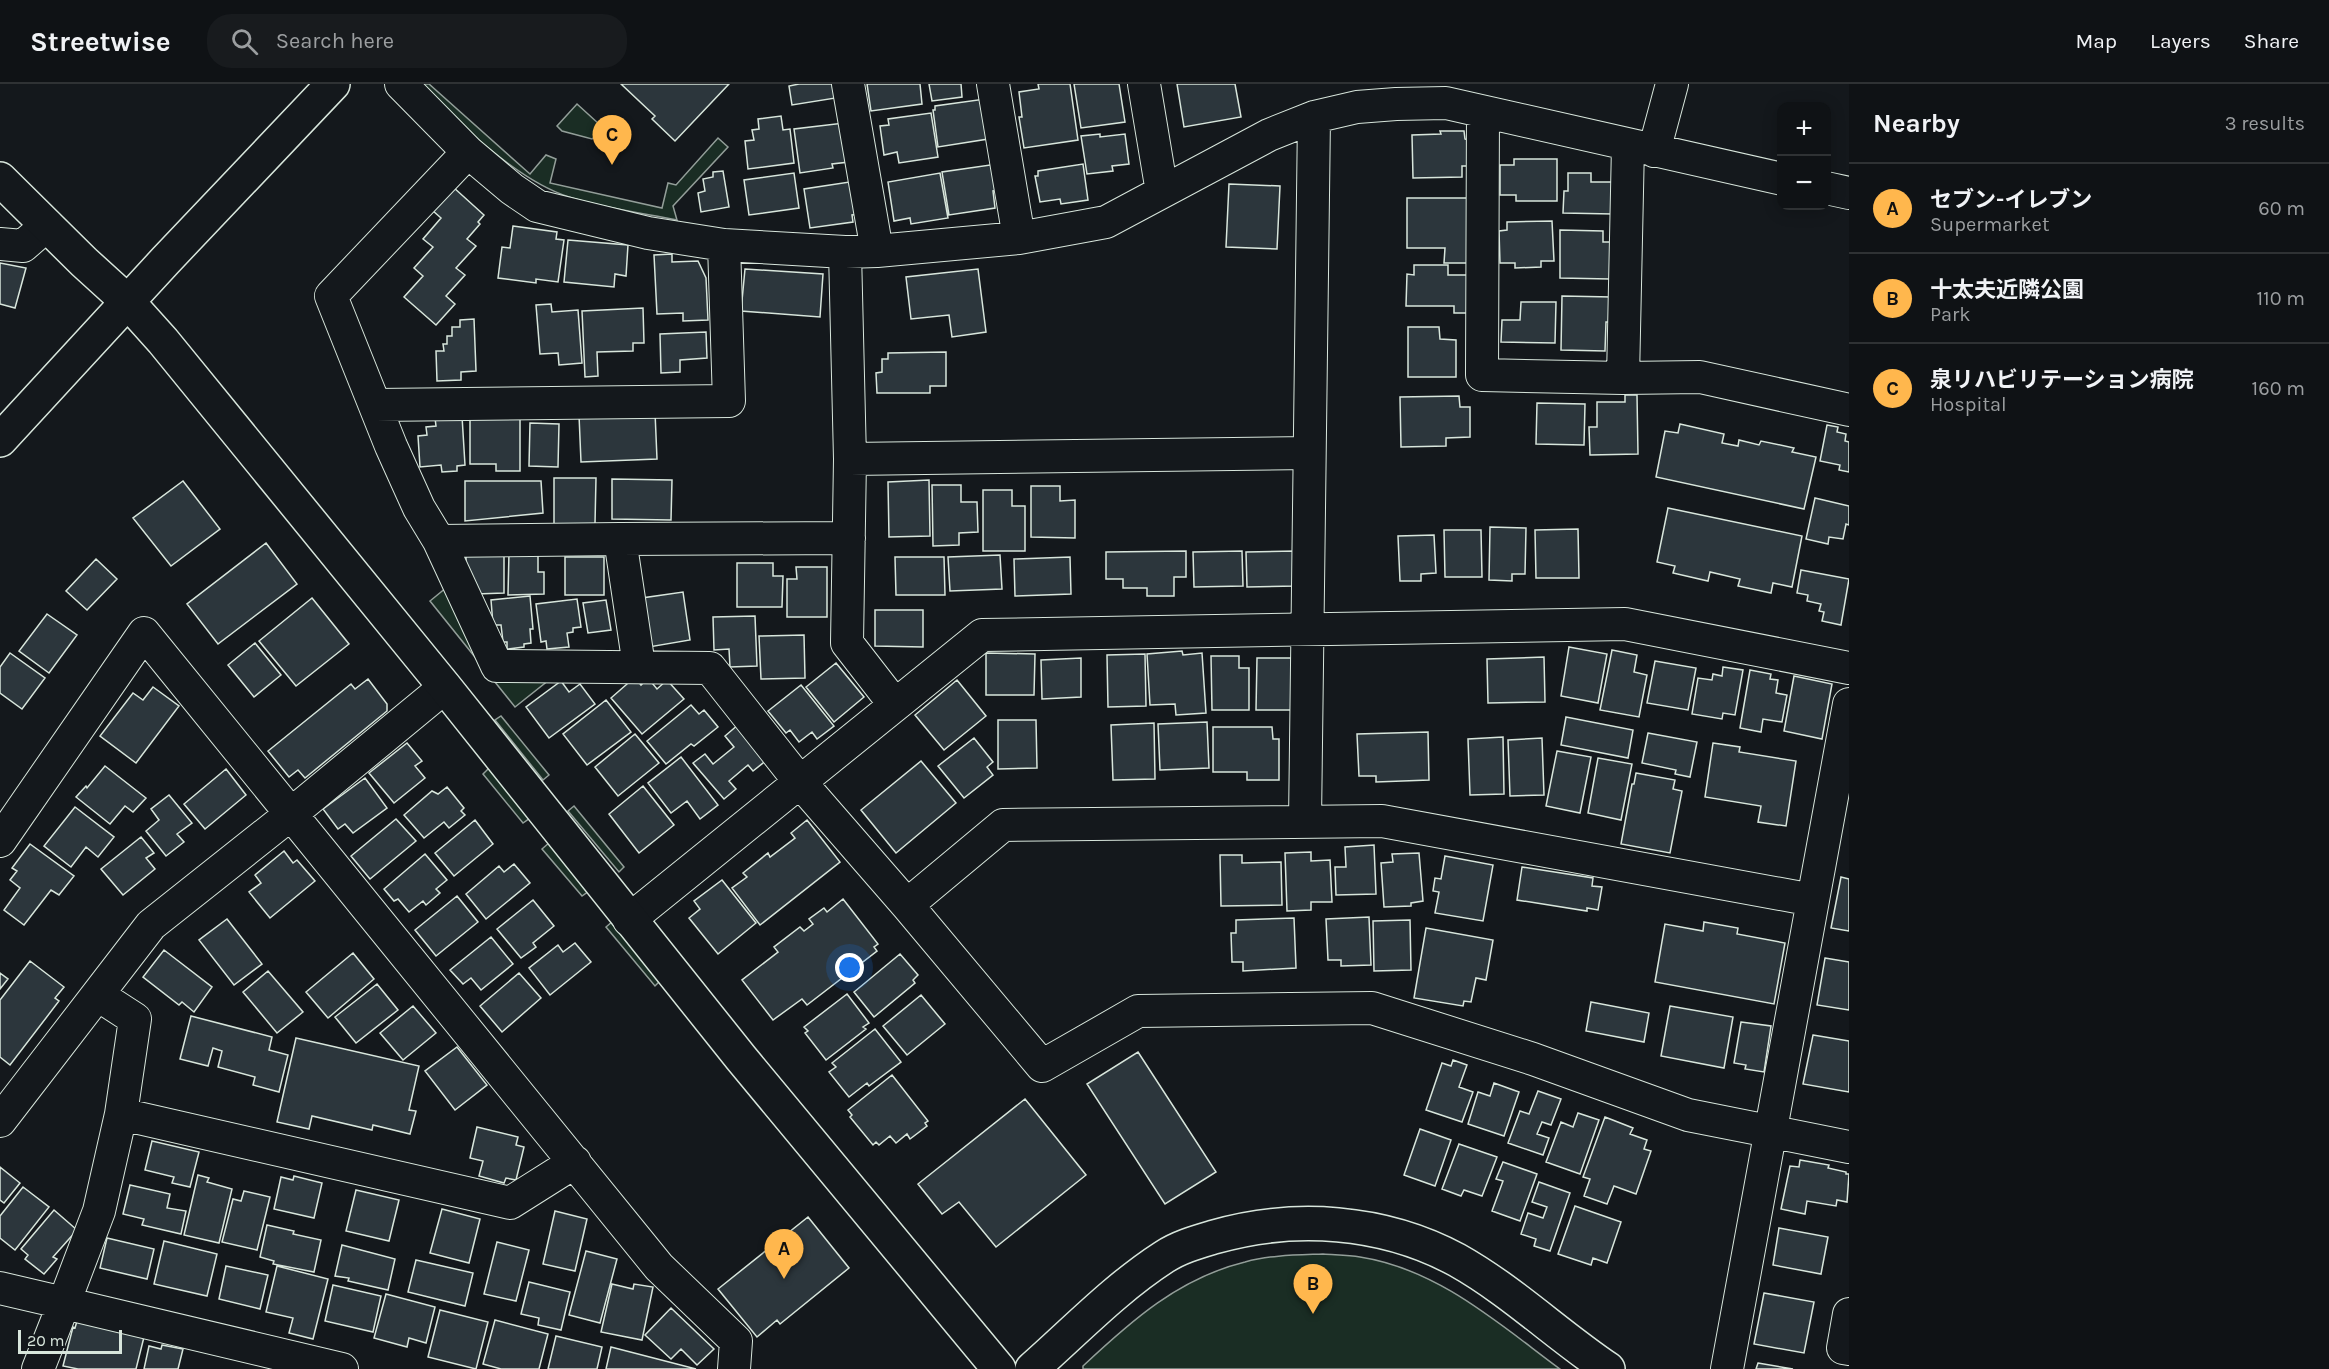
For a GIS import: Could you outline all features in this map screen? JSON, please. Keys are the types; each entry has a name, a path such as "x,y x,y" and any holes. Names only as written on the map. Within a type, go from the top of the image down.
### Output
{"street":[{"path":"0,440 91,339 333,84"},
{"path":"402,84 468,152 512,189 537,206 648,233 724,245 845,252 877,251 1019,238 1106,222 1269,135 1314,117 1357,107 1396,104 1446,104 1483,111 1777,177"},
{"path":"848,84 877,251"},
{"path":"993,84 1019,238"},
{"path":"1144,84 1162,192"},
{"path":"1623,378 1641,148 1672,84"},
{"path":"1483,111 1482,375 1700,377 1849,410"},
{"path":"1305,822 1314,117"},
{"path":"468,152 332,296 419,508 439,541 497,666 710,668 800,782 1042,1066 1138,1011 1372,1008 1533,1059 1688,1115 1849,1148"},
{"path":"0,179 128,302 171,350 445,687 741,1058 999,1369"},
{"path":"1831,189 1849,193"},
{"path":"0,244 23,246 47,225"},
{"path":"376,405 729,401 724,245"},
{"path":"845,252 850,459 848,644 896,705"},
{"path":"850,459 1308,453"},
{"path":"439,541 849,538"},
{"path":"620,539 639,666"},
{"path":"629,920 982,635 1625,624 1849,668"},
{"path":"0,841 144,633 659,1267 736,1341 734,1369"},
{"path":"0,1121 151,925 291,814 445,687"},
{"path":"1727,1369 1849,704"},
{"path":"907,905 1003,825 1382,821 1813,900"},
{"path":"38,1369 99,1211 122,1114 135,1019 98,995"},
{"path":"122,1114 510,1203 575,1162"},
{"path":"1032,1369 1123,1288 1165,1256 1195,1242 1238,1230 1284,1223 1322,1223 1369,1229 1411,1241 1455,1259 1503,1288 1608,1369"},
{"path":"0,1288 342,1369"},
{"path":"1849,1314 1843,1348 1849,1349"}],"green space":[{"path":"419,84 429,84 530,174 546,155 556,159 550,183 662,208 668,183 676,185 718,138 728,147 673,206 677,220 609,207 569,197 529,178 489,148"},
{"path":"577,104 599,124 599,133 592,139 562,131 557,126"},
{"path":"452,583 494,674 559,672 515,707 430,601"},
{"path":"501,716 549,775 543,780 495,720"},
{"path":"489,768 530,818 523,823 483,774"},
{"path":"574,806 624,867 619,872 568,811"},
{"path":"550,842 589,891 582,896 542,849"},
{"path":"613,921 660,981 655,986 606,927"},
{"path":"1323,1254 1360,1257 1388,1263 1416,1273 1490,1317 1560,1369 1083,1369 1083,1366 1119,1333 1157,1303 1199,1279 1221,1269 1254,1260"}],"building":[{"path":"621,84 729,84 675,141 652,119 655,116"},
{"path":"839,84 842,97 792,105 789,86"},
{"path":"867,84 920,84 922,104 871,111"},
{"path":"929,84 961,84 962,97 932,101"},
{"path":"1038,84 1070,84 1078,140 1024,148 1019,117 1022,117 1019,92 1039,89"},
{"path":"1074,84 1119,84 1125,122 1081,128"},
{"path":"1177,84 1235,84 1241,117 1184,127"},
{"path":"985,99 988,139 938,147 933,110 935,106"},
{"path":"931,113 938,157 899,163 897,152 884,155 880,126 889,125 888,119"},
{"path":"781,116 783,130 790,129 794,163 748,169 745,141 754,140 752,130 759,129 758,119"},
{"path":"844,123 849,162 832,164 833,168 800,173 794,129"},
{"path":"1440,131 1464,131 1465,139 1468,140 1468,166 1462,166 1462,177 1413,178 1412,135 1441,134"},
{"path":"1100,134 1100,137 1125,134 1129,164 1112,166 1113,171 1087,174 1081,136"},
{"path":"1514,159 1557,159 1557,201 1516,201 1516,195 1500,195 1500,165 1514,165"},
{"path":"997,164 1000,190 993,191 995,208 949,215 942,172"},
{"path":"1083,164 1088,200 1061,204 1060,199 1040,202 1035,176 1038,176 1038,171"},
{"path":"723,171 729,207 701,212 698,193 705,191 703,179 713,177 713,172"},
{"path":"794,173 799,208 749,215 744,180"},
{"path":"940,173 948,218 911,224 910,218 894,221 888,182"},
{"path":"1568,173 1591,173 1591,182 1614,182 1613,214 1563,213 1564,191 1568,191"},
{"path":"856,181 860,214 852,215 853,222 810,228 804,189"},
{"path":"1229,184 1280,186 1277,249 1226,247"},
{"path":"453,187 484,215 478,222 480,224 467,239 476,246 456,268 465,275 446,296 455,304 436,325 404,297 423,276 414,268 433,247 423,239 441,218 432,210"},
{"path":"1407,198 1470,198 1470,263 1444,263 1445,248 1407,248"},
{"path":"1552,221 1554,261 1541,261 1541,267 1515,268 1515,263 1500,263 1499,231 1507,230 1507,222"},
{"path":"513,226 557,232 556,239 564,240 558,282 536,279 536,283 498,278 502,247 510,248"},
{"path":"1560,230 1603,231 1603,242 1610,242 1610,279 1560,278"},
{"path":"568,240 628,245 626,276 615,274 614,287 564,282"},
{"path":"672,254 672,262 698,261 706,278 708,320 683,321 683,313 657,314 654,255"},
{"path":"0,263 26,268 15,308 0,304"},
{"path":"1414,265 1448,265 1448,275 1470,275 1470,313 1454,313 1454,306 1406,306 1407,274 1414,275"},
{"path":"745,269 823,274 820,317 741,311"},
{"path":"978,269 986,332 952,337 949,315 911,319 906,277"},
{"path":"1562,296 1612,297 1612,322 1606,322 1605,351 1561,350"},
{"path":"1521,302 1556,302 1555,343 1501,342 1502,320 1520,320"},
{"path":"551,304 552,312 578,310 582,363 559,365 558,353 540,354 536,305"},
{"path":"643,308 644,343 633,343 633,351 597,352 598,376 585,377 582,311"},
{"path":"474,319 476,371 461,372 461,380 437,381 436,351 444,351 443,344 447,344 447,336 452,336 452,327 460,327 460,320"},
{"path":"1408,327 1439,327 1440,339 1456,340 1456,377 1408,377"},
{"path":"706,332 707,358 680,360 680,372 661,373 660,334"},
{"path":"946,352 946,386 930,386 930,393 877,393 876,373 882,372 882,359 888,359 888,353"},
{"path":"1625,395 1637,395 1638,454 1590,455 1589,427 1597,427 1597,402 1625,402"},
{"path":"1459,396 1460,407 1470,407 1470,437 1446,438 1446,446 1401,447 1400,397"},
{"path":"1537,403 1585,404 1584,445 1536,444"},
{"path":"655,412 657,459 581,462 579,415"},
{"path":"462,416 465,465 457,466 457,471 442,472 441,465 420,467 418,436 427,435 426,427 436,426 435,418"},
{"path":"520,417 520,471 496,471 496,464 470,464 470,418"},
{"path":"530,423 559,424 558,467 529,466"},
{"path":"1680,424 1724,434 1722,443 1738,446 1739,440 1759,445 1761,441 1794,448 1792,452 1816,457 1804,509 1656,477 1665,431 1678,433"},
{"path":"1827,425 1838,427 1837,432 1846,434 1845,441 1849,442 1849,472 1839,470 1840,465 1820,461"},
{"path":"554,478 596,478 595,524 554,524"},
{"path":"612,479 672,480 671,520 612,519"},
{"path":"929,480 930,536 889,537 888,482"},
{"path":"183,481 220,529 171,566 133,518"},
{"path":"465,481 541,481 543,513 465,521"},
{"path":"932,485 961,485 961,502 977,502 978,532 959,533 959,545 933,546"},
{"path":"1031,486 1060,486 1060,501 1075,500 1075,538 1031,537"},
{"path":"983,490 1012,490 1012,506 1025,506 1025,551 983,551"},
{"path":"1815,498 1849,506 1849,525 1846,524 1843,539 1829,537 1828,544 1806,539"},
{"path":"1668,508 1802,536 1792,587 1773,583 1771,593 1738,586 1740,579 1710,572 1708,581 1673,573 1675,566 1657,562"},
{"path":"1490,527 1526,528 1525,574 1512,574 1512,581 1489,580"},
{"path":"1578,529 1579,578 1536,578 1535,530"},
{"path":"1444,530 1481,530 1482,577 1445,577"},
{"path":"1434,535 1436,573 1421,574 1421,581 1400,581 1398,536"},
{"path":"266,543 297,584 218,644 187,604"},
{"path":"1186,551 1186,577 1174,577 1174,596 1147,596 1147,588 1123,588 1123,579 1106,579 1106,552"},
{"path":"1242,551 1243,586 1194,587 1193,552"},
{"path":"1295,551 1296,586 1247,587 1246,552"},
{"path":"466,552 504,552 504,593 476,594 466,577"},
{"path":"509,552 538,552 538,572 544,572 544,594 508,595"},
{"path":"1000,555 1002,589 950,591 948,557"},
{"path":"565,557 604,557 604,595 565,595"},
{"path":"895,557 944,557 945,595 896,595"},
{"path":"1070,557 1071,594 1015,596 1014,559"},
{"path":"96,559 117,579 87,610 66,591"},
{"path":"737,563 773,563 773,576 783,576 782,607 737,607"},
{"path":"796,567 827,567 827,617 787,617 787,579 797,579"},
{"path":"1801,570 1849,579 1841,625 1822,621 1824,612 1819,611 1821,604 1807,601 1808,595 1797,593"},
{"path":"683,592 690,640 649,647 642,598"},
{"path":"530,596 533,629 530,629 531,643 524,644 524,647 507,649 507,642 503,642 501,625 493,625 491,600"},
{"path":"312,598 349,644 296,686 259,641"},
{"path":"577,599 581,627 573,628 573,632 567,633 569,647 547,649 546,641 541,642 536,604"},
{"path":"606,600 611,630 588,633 583,603"},
{"path":"875,610 923,610 923,647 875,646"},
{"path":"47,614 77,635 49,673 19,651"},
{"path":"755,616 757,666 730,667 729,649 714,650 713,617"},
{"path":"804,635 805,678 761,679 759,636"},
{"path":"255,643 281,675 254,697 228,665"},
{"path":"1569,647 1607,654 1598,703 1561,696"},
{"path":"1612,650 1637,655 1634,672 1647,675 1639,717 1600,710"},
{"path":"1182,651 1183,655 1202,653 1206,713 1176,715 1175,704 1150,705 1147,654"},
{"path":"10,653 45,678 22,709 0,693 0,667"},
{"path":"986,653 1035,654 1034,695 986,695"},
{"path":"1145,654 1146,706 1108,707 1107,655"},
{"path":"1211,656 1239,656 1239,668 1249,668 1249,710 1212,710"},
{"path":"1544,657 1545,702 1488,703 1487,659"},
{"path":"1081,658 1081,697 1042,699 1041,660"},
{"path":"1257,658 1291,658 1291,710 1256,710"},
{"path":"1655,661 1696,668 1688,710 1647,703"},
{"path":"836,663 864,697 834,722 806,687"},
{"path":"1723,667 1743,670 1735,715 1723,713 1722,719 1692,714 1698,678 1712,680 1713,674 1722,676"},
{"path":"1750,670 1771,674 1770,679 1778,680 1776,693 1787,695 1782,722 1763,719 1761,732 1740,728"},
{"path":"1794,676 1832,684 1822,739 1784,731"},
{"path":"635,677 641,685 648,678 657,689 667,680 684,699 642,734 611,698"},
{"path":"368,679 387,704 387,711 305,778 298,770 289,777 268,751 351,684 355,689"},
{"path":"957,680 986,716 944,750 915,715"},
{"path":"561,681 569,692 580,684 595,704 549,738 526,707"},
{"path":"801,685 834,726 817,739 812,732 799,742 790,730 786,733 768,711"},
{"path":"153,687 179,706 136,763 100,736 133,693 143,700"},
{"path":"606,700 631,732 587,765 563,734"},
{"path":"691,705 699,714 704,710 718,727 694,746 691,744 666,764 647,741"},
{"path":"1566,717 1633,730 1628,758 1561,745"},
{"path":"998,720 1036,720 1037,768 998,769"},
{"path":"1207,722 1209,768 1160,770 1158,724"},
{"path":"1154,723 1155,779 1113,780 1111,725"},
{"path":"739,724 768,759 753,771 748,765 729,781 736,789 724,799 693,763 705,754 713,764 734,747 725,736"},
{"path":"1213,727 1272,727 1273,739 1279,739 1279,780 1247,780 1247,772 1213,772"},
{"path":"1428,732 1429,780 1376,782 1376,776 1359,776 1357,734"},
{"path":"1648,733 1697,742 1690,777 1675,774 1676,770 1642,763"},
{"path":"635,734 659,763 618,796 595,767"},
{"path":"1503,737 1504,794 1470,795 1468,739"},
{"path":"974,738 993,762 987,767 993,775 964,798 938,766"},
{"path":"1542,738 1544,795 1510,796 1508,740"},
{"path":"407,743 422,761 415,766 425,778 394,803 369,773"},
{"path":"1713,743 1740,747 1739,752 1796,761 1786,826 1758,822 1761,806 1705,797"},
{"path":"1557,751 1591,757 1580,813 1546,806"},
{"path":"681,757 718,805 700,819 687,801 671,813 648,783"},
{"path":"1598,758 1632,764 1621,820 1588,813"},
{"path":"921,761 956,803 896,853 861,810"},
{"path":"105,766 146,798 133,812 125,806 110,824 76,797 86,786 87,788"},
{"path":"226,769 246,795 205,829 184,804"},
{"path":"1636,773 1675,780 1673,789 1682,791 1670,853 1621,844"},
{"path":"365,778 387,808 353,833 345,824 338,829 323,809"},
{"path":"643,786 674,825 639,853 609,814"},
{"path":"447,787 464,808 461,811 465,815 449,828 444,822 424,838 404,815 432,791 438,794"},
{"path":"169,795 192,823 177,834 184,842 166,856 146,831 159,820 151,809"},
{"path":"75,807 114,837 98,857 86,847 71,867 44,846"},
{"path":"396,819 416,841 370,879 351,856"},
{"path":"475,820 493,844 454,876 435,853"},
{"path":"807,820 840,862 760,925 732,888 747,877 743,873 768,853 770,857 795,838 791,833"},
{"path":"141,837 154,853 146,858 155,869 123,895 101,869"},
{"path":"30,844 74,876 59,895 51,890 24,925 4,910 20,888 10,880 17,871 12,868"},
{"path":"1374,845 1376,894 1336,895 1335,867 1346,867 1345,847"},
{"path":"284,851 293,863 297,860 315,881 270,918 249,892 261,883 255,875"},
{"path":"1311,852 1311,861 1330,860 1332,902 1311,902 1311,910 1287,911 1285,853"},
{"path":"1419,853 1423,901 1411,903 1411,906 1384,907 1381,863 1393,862 1392,854"},
{"path":"425,854 447,880 436,889 440,893 426,905 423,901 409,912 398,899 394,901 384,889"},
{"path":"1220,855 1242,855 1242,863 1281,862 1282,905 1221,906"},
{"path":"1445,856 1493,865 1483,921 1435,913 1439,892 1433,891 1435,878 1441,879"},
{"path":"514,864 530,883 486,919 466,894 499,866 504,872"},
{"path":"1522,867 1593,878 1592,886 1602,887 1598,910 1587,908 1587,911 1517,900"},
{"path":"1841,877 1849,879 1849,931 1831,928"},
{"path":"722,880 756,923 718,954 689,918 700,909 694,901"},
{"path":"457,896 478,922 436,956 415,930"},
{"path":"843,899 878,944 874,947 877,951 807,1005 802,999 773,1020 742,980 778,952 774,947 800,927 804,931 813,924 809,919 824,908 827,912"},
{"path":"533,900 554,926 533,943 536,947 521,958 497,929"},
{"path":"1369,917 1371,965 1341,966 1341,960 1328,960 1326,919"},
{"path":"1294,918 1296,968 1243,971 1243,962 1232,962 1231,933 1236,933 1236,920"},
{"path":"227,919 262,964 234,985 199,940"},
{"path":"1410,920 1411,970 1374,971 1373,921"},
{"path":"1704,922 1738,928 1737,934 1785,943 1774,1004 1655,982 1665,924 1703,931"},
{"path":"1426,928 1493,940 1486,980 1476,978 1471,1002 1464,1001 1463,1006 1414,998"},
{"path":"491,937 513,964 481,990 471,978 463,984 450,970"},
{"path":"575,943 591,962 550,995 529,968 558,945 563,952"},
{"path":"164,950 212,987 194,1012 182,1002 179,1005 143,977"},
{"path":"353,953 374,979 328,1018 306,992"},
{"path":"900,954 918,975 913,980 915,983 874,1017 854,992"},
{"path":"1825,958 1849,962 1849,1010 1817,1005"},
{"path":"30,961 64,987 55,998 59,1001 10,1065 0,1057 0,1000"},
{"path":"268,971 303,1012 277,1033 243,992"},
{"path":"0,973 8,979 0,989"},
{"path":"519,973 541,998 502,1032 480,1006"},
{"path":"377,984 398,1010 356,1043 335,1017"},
{"path":"847,994 869,1023 863,1027 866,1029 826,1060 805,1033 808,1031 804,1027"},
{"path":"921,995 945,1024 907,1055 883,1026"},
{"path":"1591,1002 1649,1013 1644,1042 1586,1031"},
{"path":"413,1006 436,1033 403,1060 380,1033"},
{"path":"1670,1006 1733,1017 1724,1068 1661,1056"},
{"path":"191,1016 272,1037 269,1050 288,1055 279,1092 253,1085 255,1077 218,1067 222,1051 213,1048 208,1066 180,1059"},
{"path":"1741,1022 1771,1026 1764,1072 1745,1069 1746,1065 1734,1063"},
{"path":"875,1029 901,1062 869,1086 867,1083 849,1097 829,1072 836,1067 832,1063"},
{"path":"1813,1035 1849,1041 1849,1092 1803,1084"},
{"path":"296,1038 419,1066 409,1110 416,1111 410,1134 373,1125 372,1130 312,1116 309,1129 277,1122"},
{"path":"457,1047 487,1085 455,1110 425,1071"},
{"path":"1138,1052 1216,1172 1165,1204 1087,1084"},
{"path":"1453,1060 1467,1065 1459,1087 1473,1092 1462,1122 1426,1110 1442,1063 1451,1066"},
{"path":"892,1075 928,1121 925,1123 927,1126 910,1139 907,1134 896,1143 890,1136 879,1145 876,1142 873,1145 850,1117 852,1115 848,1110"},
{"path":"1494,1083 1519,1092 1504,1136 1468,1124 1478,1092 1490,1096"},
{"path":"1538,1091 1561,1099 1551,1125 1542,1122 1537,1134 1549,1138 1543,1155 1508,1143 1520,1111 1529,1114"},
{"path":"1025,1099 1086,1175 996,1247 959,1202 942,1214 918,1184"},
{"path":"1578,1113 1599,1120 1580,1174 1546,1162 1561,1122 1573,1127"},
{"path":"1605,1117 1633,1128 1630,1134 1647,1140 1644,1149 1651,1151 1636,1194 1614,1186 1607,1204 1584,1196 1590,1179 1583,1177"},
{"path":"477,1127 518,1137 516,1145 524,1147 516,1180 506,1178 504,1183 479,1176 483,1161 470,1158"},
{"path":"1420,1129 1451,1140 1435,1186 1404,1175"},
{"path":"152,1141 199,1152 190,1187 172,1183 174,1177 145,1170"},
{"path":"1459,1144 1497,1157 1482,1196 1464,1190 1461,1196 1442,1189"},
{"path":"1800,1160 1829,1165 1828,1168 1849,1174 1847,1202 1837,1200 1836,1206 1807,1201 1805,1214 1781,1209 1790,1166 1799,1167"},
{"path":"1503,1162 1537,1174 1520,1221 1492,1211 1503,1181 1496,1179"},
{"path":"0,1167 20,1183 4,1203 0,1200"},
{"path":"198,1175 209,1178 207,1182 232,1189 219,1243 184,1235"},
{"path":"294,1176 322,1183 314,1218 274,1209 281,1177 293,1180"},
{"path":"1539,1182 1570,1193 1550,1251 1534,1246 1536,1239 1521,1234 1528,1213 1543,1218 1547,1207 1532,1202"},
{"path":"130,1185 170,1194 167,1208 186,1211 181,1234 142,1225 144,1219 123,1214"},
{"path":"23,1187 49,1207 15,1250 0,1238 0,1216"},
{"path":"356,1190 399,1200 389,1241 346,1231"},
{"path":"244,1191 270,1197 257,1250 222,1242 233,1199 241,1201"},
{"path":"1575,1206 1621,1222 1607,1263 1593,1258 1591,1265 1558,1254"},
{"path":"442,1209 480,1219 469,1263 430,1253"},
{"path":"54,1210 77,1230 53,1257 57,1259 44,1274 25,1259 28,1255 21,1249"},
{"path":"555,1211 587,1219 575,1271 543,1264"},
{"path":"808,1217 849,1268 780,1324 777,1320 757,1337 718,1289"},
{"path":"267,1225 321,1240 314,1272 273,1264 274,1261 260,1257"},
{"path":"1779,1228 1828,1237 1821,1274 1773,1265"},
{"path":"107,1238 154,1249 147,1279 100,1268"},
{"path":"164,1241 217,1254 207,1296 154,1284"},
{"path":"497,1242 529,1250 516,1301 484,1294"},
{"path":"342,1245 395,1259 388,1290 335,1276"},
{"path":"586,1251 617,1259 600,1323 569,1315"},
{"path":"416,1260 473,1273 465,1306 408,1292"},
{"path":"226,1266 268,1275 260,1309 219,1299"},
{"path":"277,1266 328,1279 313,1339 289,1333 293,1318 266,1312"},
{"path":"529,1282 570,1292 561,1330 538,1325 539,1318 521,1314"},
{"path":"612,1284 633,1289 634,1284 653,1287 642,1340 601,1332"},
{"path":"333,1285 381,1296 373,1332 325,1321"},
{"path":"1764,1293 1814,1302 1804,1353 1754,1344"},
{"path":"386,1294 435,1307 426,1343 409,1338 407,1347 374,1338"},
{"path":"671,1308 714,1349 697,1365 681,1349 671,1359 645,1335"},
{"path":"440,1310 488,1322 476,1369 428,1357"},
{"path":"495,1320 548,1334 539,1369 501,1369 483,1364"},
{"path":"77,1321 144,1337 136,1369 78,1369 63,1366 73,1327 75,1328"},
{"path":"556,1336 602,1347 597,1369 548,1369"},
{"path":"162,1345 183,1349 178,1369 144,1369 149,1346 161,1349"},
{"path":"611,1347 696,1369 606,1369"},
{"path":"1758,1363 1793,1369 1756,1369"}],"place":[{"name":"泉リハビリテーション病院","path":"612,165"},
{"name":"セブン-イレブン","path":"784,1279"},
{"name":"十太夫近隣公園","path":"1313,1314"}]}
